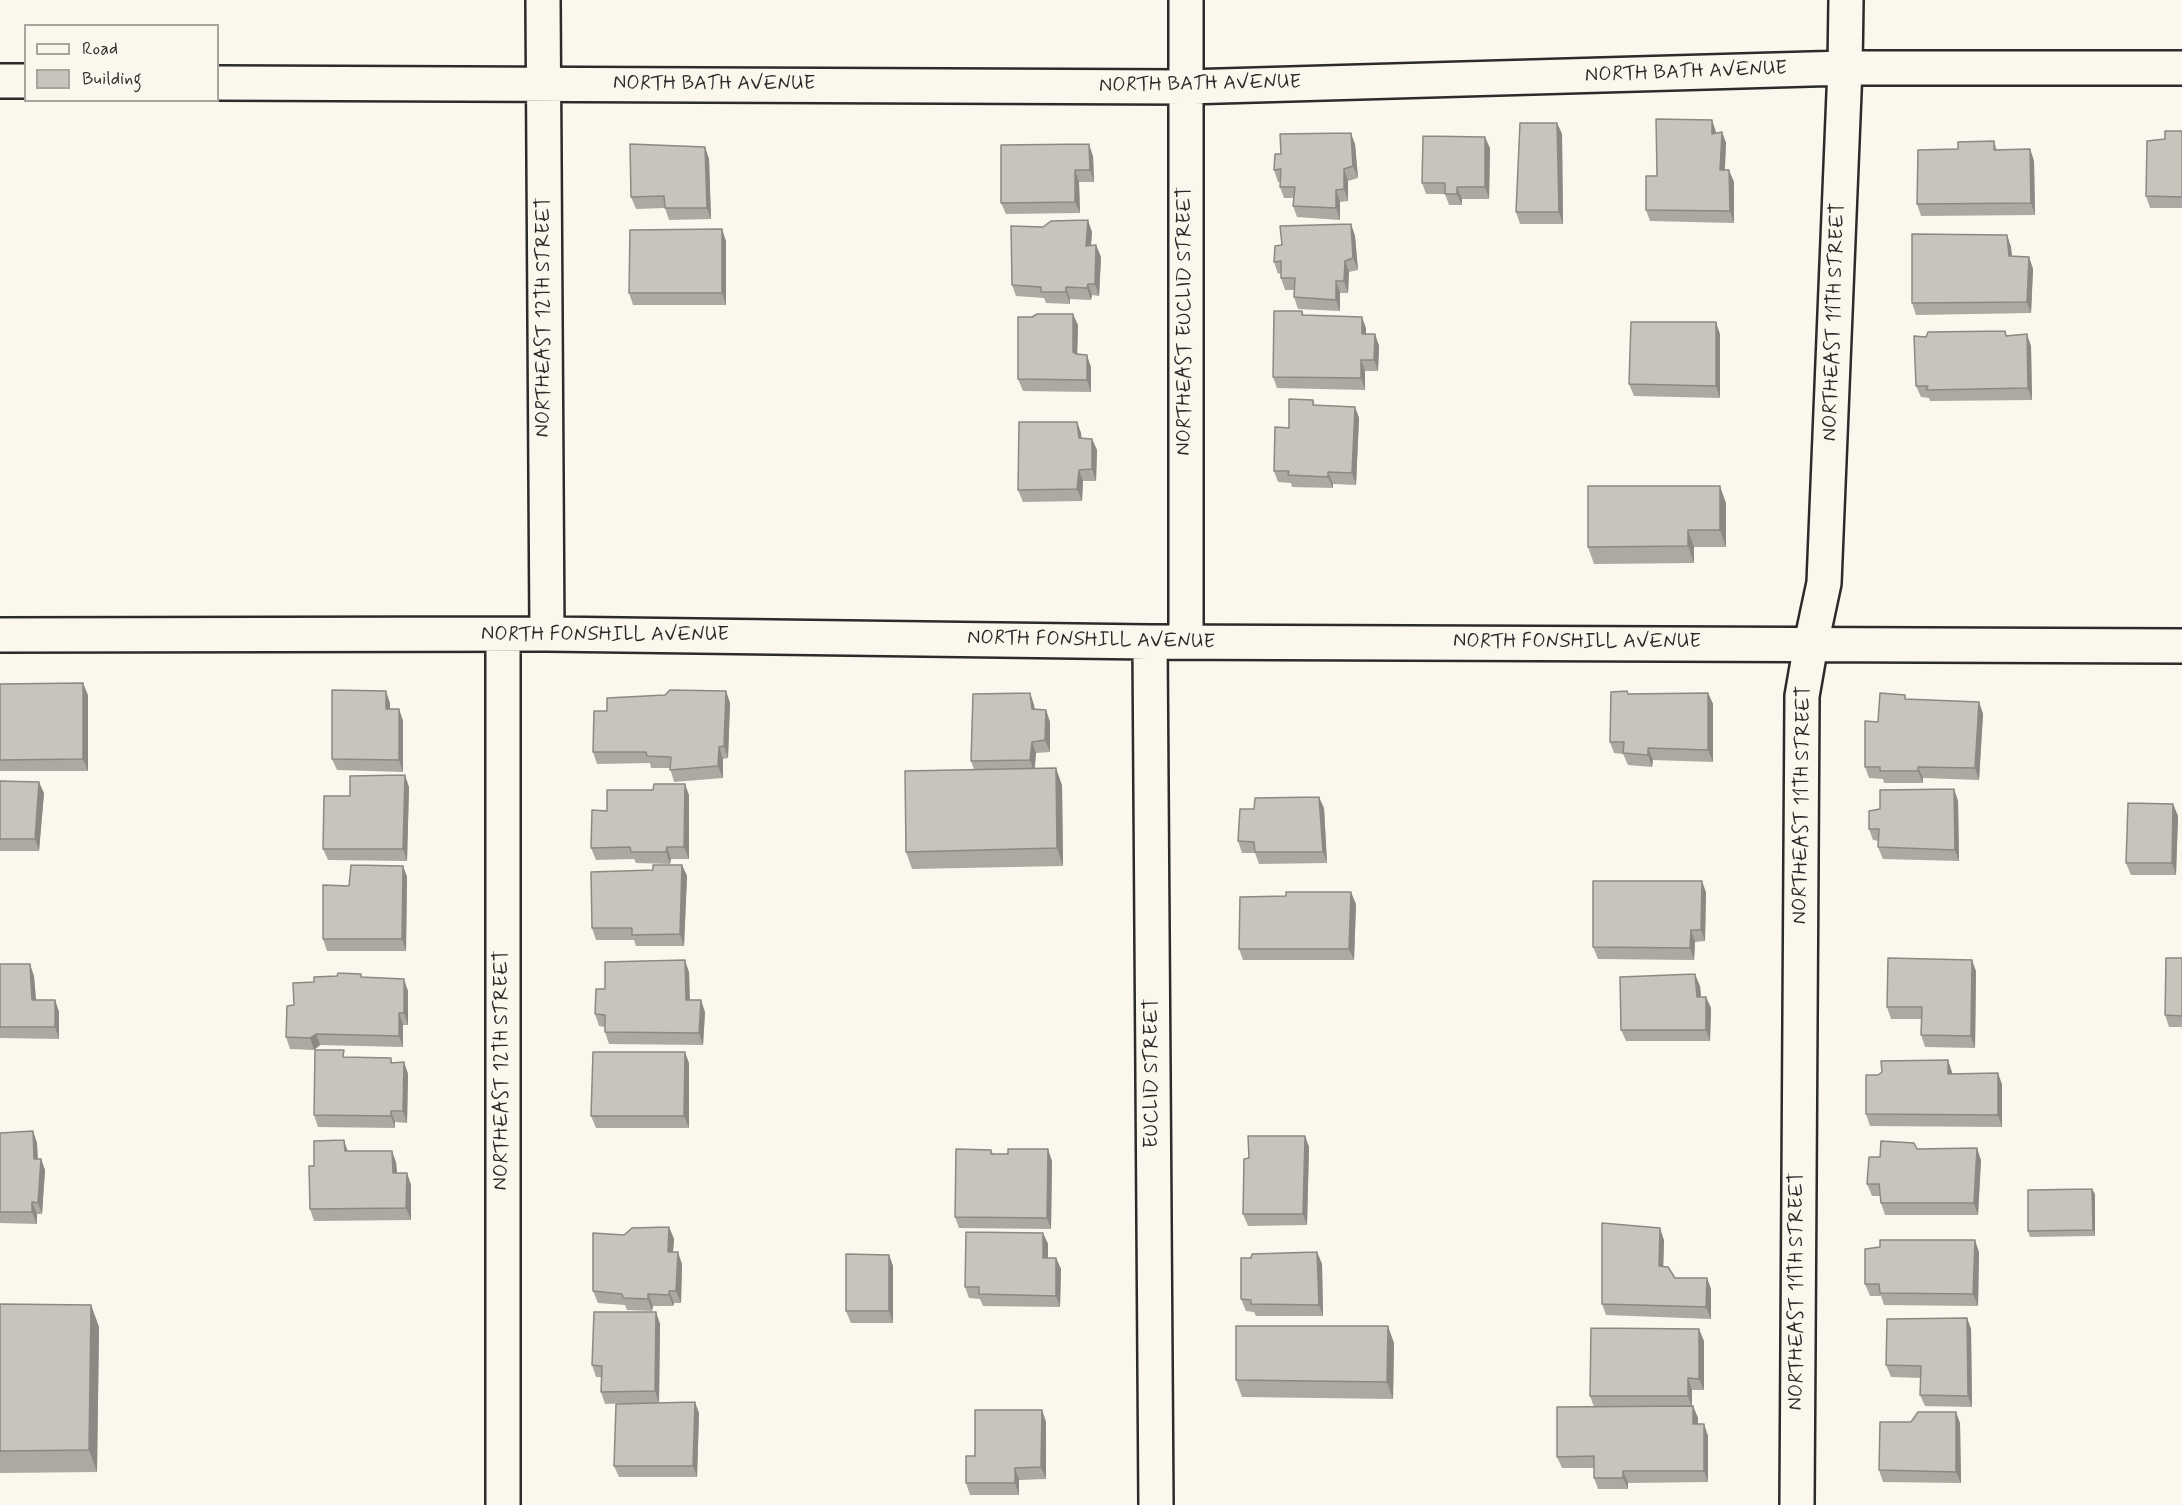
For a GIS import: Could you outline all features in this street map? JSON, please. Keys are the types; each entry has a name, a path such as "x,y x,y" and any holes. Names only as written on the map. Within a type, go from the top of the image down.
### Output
{"street":[{"name":"NORTHEAST 12TH STREET","path":"543,0 547,634"},
{"name":"NORTHEAST EUCLID STREET","path":"1186,0 1186,642"},
{"name":"NORTHEAST 11TH STREET","path":"1797,1505 1802,696 1824,582 1846,0"},
{"name":"NORTH BATH AVENUE","path":"219,83 1186,87 1845,68 2182,68"},
{"path":"0,81 24,81"},
{"name":"NORTH FONSHILL AVENUE","path":"0,636 503,636 547,634 1150,642 2182,646"},
{"name":"NORTHEAST 12TH STREET","path":"503,636 503,1505"},
{"name":"EUCLID STREET","path":"1150,642 1156,1505"}],"building":[{"path":"1656,119 1712,120 1712,134 1722,132 1720,170 1729,170 1730,211 1646,210 1646,176 1657,176"},
{"path":"1520,123 1557,123 1559,212 1516,212"},
{"path":"2165,131 2182,131 2182,197 2146,196 2147,141 2165,139"},
{"path":"1351,133 1353,166 1344,169 1344,189 1336,190 1336,208 1293,206 1295,187 1280,187 1281,169 1274,170 1275,154 1281,154 1280,134"},
{"path":"1423,136 1485,137 1485,187 1457,187 1457,194 1445,194 1445,183 1422,183"},
{"path":"1994,141 1994,150 2030,149 2031,203 1917,204 1918,150 1958,149 1958,142"},
{"path":"630,144 705,147 707,208 665,208 664,196 631,197"},
{"path":"1089,144 1090,170 1075,170 1075,202 1001,203 1001,145"},
{"path":"1088,220 1086,246 1096,245 1095,284 1088,284 1087,288 1066,287 1066,292 1041,292 1041,287 1012,285 1011,226 1043,227 1051,221"},
{"path":"1351,224 1353,258 1345,261 1344,281 1336,281 1336,300 1294,297 1295,278 1281,278 1281,261 1274,262 1275,246 1282,245 1280,226"},
{"path":"722,229 722,293 629,293 630,230"},
{"path":"1912,234 2007,235 2009,256 2029,257 2027,302 1912,303"},
{"path":"1274,311 1302,311 1302,315 1362,317 1362,334 1375,334 1374,360 1361,360 1361,378 1273,377"},
{"path":"1037,314 1073,314 1073,352 1087,355 1087,380 1018,379 1018,317 1032,317"},
{"path":"1631,322 1716,322 1716,386 1629,384"},
{"path":"2005,331 2006,336 2027,334 2028,388 1926,390 1928,386 1916,386 1914,336 1926,337 1928,332"},
{"path":"1289,399 1313,400 1313,405 1355,407 1352,473 1328,472 1328,477 1288,475 1289,471 1274,471 1275,427 1289,428"},
{"path":"1019,422 1077,422 1079,438 1092,439 1092,469 1079,470 1077,489 1018,490"},
{"path":"1588,486 1720,486 1720,530 1688,530 1688,546 1588,547"},
{"path":"83,683 83,759 0,760 0,684"},
{"path":"332,690 386,691 386,709 399,709 399,760 332,759"},
{"path":"670,690 726,691 724,746 719,747 718,766 670,770 671,757 647,756 646,752 593,752 594,711 607,711 607,698 665,695"},
{"path":"1627,691 1628,694 1708,693 1708,750 1648,748 1648,755 1623,753 1624,742 1610,742 1611,692"},
{"path":"1030,693 1032,709 1046,710 1045,740 1032,742 1030,760 971,761 973,694"},
{"path":"1880,693 1905,695 1905,699 1979,702 1975,768 1918,767 1918,771 1880,771 1880,767 1865,767 1865,721 1878,722"},
{"path":"1056,768 1057,848 906,852 905,771"},
{"path":"405,775 403,849 323,849 324,796 350,796 350,776"},
{"path":"0,781 39,782 35,839 0,839"},
{"path":"654,784 685,784 684,847 667,847 666,852 631,852 630,847 591,848 592,810 607,811 607,790 653,790"},
{"path":"1954,789 1955,850 1878,847 1879,829 1869,829 1869,811 1880,809 1880,790"},
{"path":"1319,797 1323,852 1255,852 1254,842 1238,841 1240,809 1254,809 1255,798"},
{"path":"2128,803 2173,804 2172,863 2126,863"},
{"path":"351,865 403,866 402,939 323,939 323,885 349,886"},
{"path":"653,865 682,865 680,934 632,935 632,928 592,928 591,872 653,870"},
{"path":"1593,881 1702,881 1701,930 1691,930 1690,948 1593,947"},
{"path":"1286,892 1351,892 1349,949 1239,949 1240,897 1286,896"},
{"path":"1888,958 1972,960 1971,1036 1921,1035 1922,1007 1887,1007"},
{"path":"2166,958 2182,958 2182,1016 2165,1015"},
{"path":"685,960 686,1000 701,1000 699,1033 605,1032 605,1015 595,1014 596,989 605,989 605,962"},
{"path":"0,964 30,964 32,1000 55,1000 55,1027 0,1027"},
{"path":"338,973 361,974 361,977 404,979 404,1013 399,1013 399,1036 316,1034 310,1038 286,1037 287,1006 294,1005 293,983 314,982 314,977 337,976"},
{"path":"1695,974 1697,997 1706,997 1706,1030 1621,1030 1620,977"},
{"path":"315,1050 344,1050 343,1057 391,1058 391,1063 404,1062 403,1111 391,1111 391,1116 314,1115"},
{"path":"593,1052 685,1052 684,1116 591,1116"},
{"path":"1948,1060 1948,1074 1998,1073 1998,1115 1866,1114 1866,1075 1878,1075 1882,1072 1881,1061"},
{"path":"33,1131 34,1159 41,1159 38,1203 32,1202 32,1212 0,1212 0,1133"},
{"path":"1248,1136 1305,1136 1303,1214 1243,1214 1244,1159 1249,1158"},
{"path":"344,1140 345,1151 392,1151 393,1173 407,1173 406,1208 310,1209 309,1166 314,1166 314,1141"},
{"path":"1881,1141 1914,1143 1917,1149 1977,1148 1974,1203 1881,1203 1879,1184 1867,1184 1869,1157 1880,1157"},
{"path":"956,1149 991,1150 991,1154 1008,1154 1008,1149 1048,1149 1047,1218 955,1217"},
{"path":"2092,1189 2093,1230 2028,1231 2028,1190"},
{"path":"1602,1223 1660,1228 1659,1266 1668,1267 1675,1278 1707,1278 1706,1307 1602,1304"},
{"path":"669,1227 668,1252 678,1252 676,1291 669,1291 669,1295 648,1294 648,1299 623,1298 622,1294 593,1291 593,1233 624,1235 632,1228"},
{"path":"966,1232 1043,1233 1043,1258 1056,1258 1056,1296 979,1294 979,1287 965,1287"},
{"path":"1880,1240 1975,1240 1973,1294 1880,1293 1879,1284 1865,1284 1865,1249 1880,1247"},
{"path":"1317,1252 1319,1305 1251,1304 1251,1300 1241,1299 1241,1258 1251,1258 1252,1254"},
{"path":"846,1254 889,1255 889,1311 846,1311"},
{"path":"0,1304 91,1305 89,1450 0,1451"},
{"path":"594,1312 656,1312 655,1391 601,1392 602,1366 592,1365"},
{"path":"1967,1318 1968,1396 1920,1395 1921,1366 1886,1365 1887,1319"},
{"path":"1236,1326 1388,1326 1387,1382 1236,1380"},
{"path":"1591,1328 1699,1329 1699,1379 1688,1378 1688,1396 1590,1396"},
{"path":"695,1402 693,1466 614,1466 616,1404"},
{"path":"1693,1406 1693,1424 1704,1424 1704,1471 1623,1471 1623,1478 1594,1478 1594,1456 1557,1457 1557,1407"},
{"path":"975,1410 1042,1410 1041,1467 1015,1468 1015,1483 966,1483 966,1456 975,1456"},
{"path":"1918,1412 1956,1412 1956,1472 1879,1470 1880,1422 1911,1422"}]}
